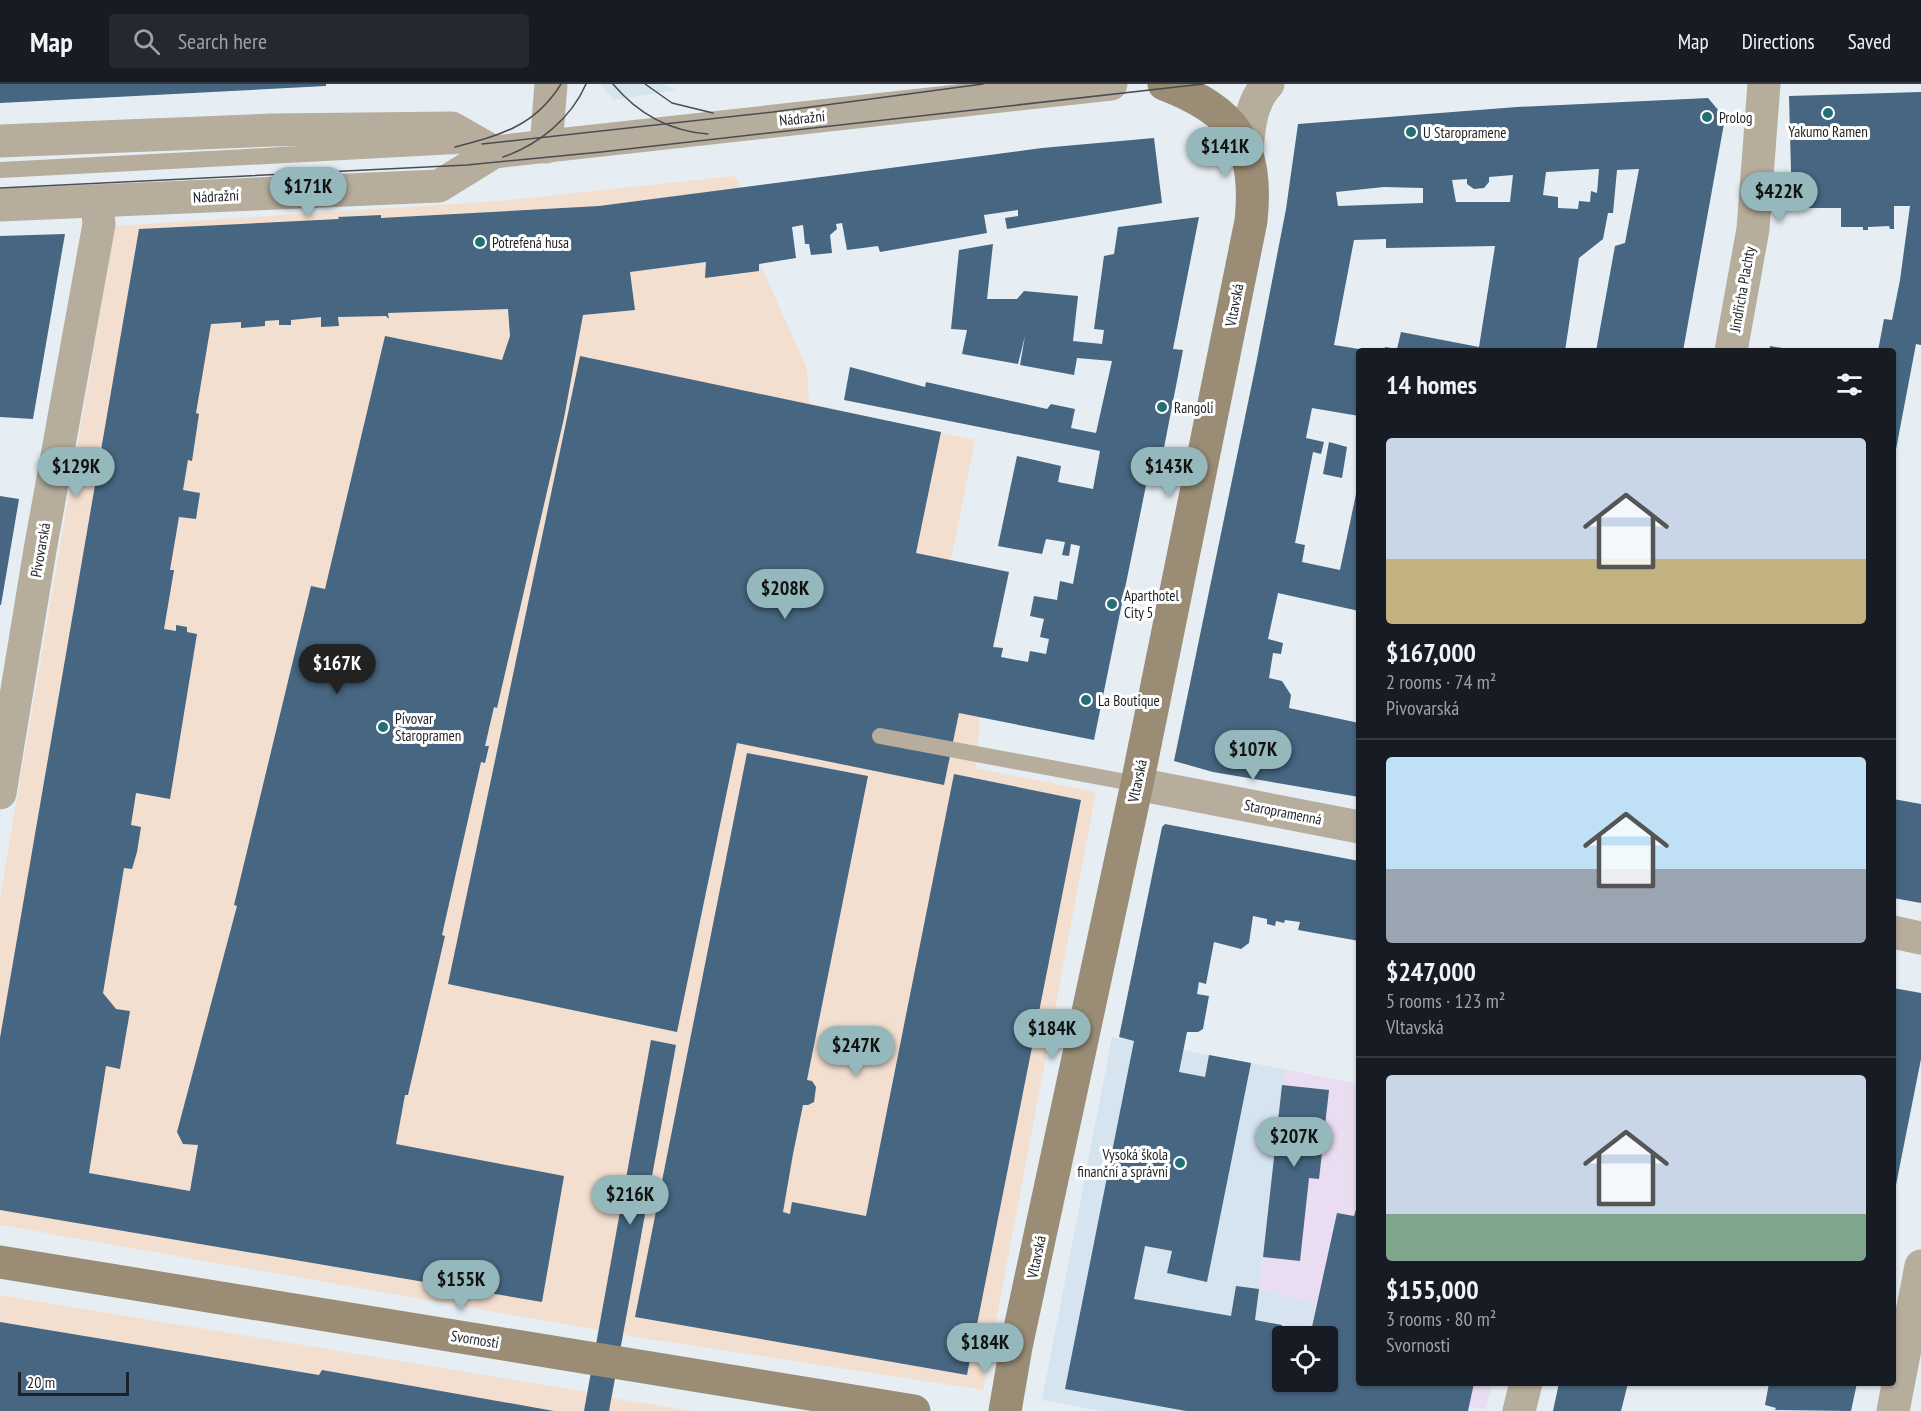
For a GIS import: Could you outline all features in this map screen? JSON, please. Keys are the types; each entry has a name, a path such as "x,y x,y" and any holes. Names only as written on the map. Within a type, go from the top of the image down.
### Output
{"main road":[{"name":"Vltavská","path":"1005,1411 1019,1335 1137,784 1251,221 1252,188 1247,150 1234,126 1220,112 1202,100 1164,84"},
{"name":"Svornosti","path":"0,1262 914,1411"}],"street":[{"path":"546,147 551,84"},
{"path":"946,101 979,84"},
{"name":"Nádražní","path":"0,205 439,186 488,148 546,147 1111,84"},
{"name":"Vltavská","path":"1247,150 1252,113 1259,95 1268,84"},
{"name":"Jindřicha Plachty","path":"1732,348 1753,229 1764,84"},
{"path":"0,141 272,130 452,128 488,148"},
{"name":"Pivovarská","path":"0,793 40,550 99,224 97,201"},
{"name":"Staropramenná","path":"1137,784 1356,826"},
{"path":"1896,933 1921,938"},
{"path":"1893,1411 1921,1266"},
{"path":"1519,1411 1525,1386"}],"lane":[{"path":"0,170 488,148"},
{"path":"880,736 1137,784"}],"shaded area":[{"path":"601,84 663,84 676,90 613,100"},
{"path":"735,176 741,189 760,263 807,369 809,403 975,440 951,560 1009,572 980,717 976,768 1096,792 983,1390 623,1335 612,1398 691,1411 0,1411 0,1295 587,1392 598,1330 0,1225 0,897 115,226 498,201"},
{"name":"Vysoká škola finanční a správní","path":"1112,1037 1284,1069 1259,1289 1316,1304 1311,1326 1272,1326 1272,1390 1268,1411 1102,1411 1042,1400"},
{"path":"1284,1069 1356,1083 1356,1380 1338,1376 1338,1326 1311,1326 1316,1304 1259,1289"},
{"path":"1380,1386 1491,1386 1486,1410"}],"building":[{"path":"0,84 326,84 326,86 0,103"},
{"path":"1921,92 1921,345 1916,344 1896,449 1896,348 1879,348 1884,319 1892,320 1910,206 1894,206 1894,229 1890,229 1889,226 1868,227 1868,230 1863,230 1863,227 1841,227 1841,208 1792,208 1789,96"},
{"path":"1708,98 1725,118 1684,348 1597,348 1615,246 1625,243 1639,169 1617,170 1613,213 1608,213 1603,239 1579,258 1565,348 1397,348 1401,332 1479,347 1495,246 1386,248 1386,239 1354,240 1334,345 1356,349 1356,415 1312,408 1306,438 1324,442 1321,454 1313,452 1295,543 1305,545 1302,562 1340,570 1356,494 1356,610 1278,593 1268,639 1283,643 1281,654 1273,653 1269,678 1282,681 1291,695 1289,708 1356,722 1356,796 1213,772 1174,761 1256,364 1286,209 1298,124 1517,107","holes":["1599,169 1597,193 1591,191 1590,202 1579,201 1578,209 1558,208 1558,197 1543,195 1546,172","1513,175 1510,202 1456,202 1452,180 1467,179 1467,184 1474,189 1484,188 1489,182 1489,177","1384,187 1423,188 1423,203 1338,206 1336,192"]},
{"name":"Pivovar Staropramen","path":"1154,138 1162,203 1007,229 1005,218 1018,216 1018,210 984,215 987,233 880,252 878,246 847,250 842,223 836,224 837,229 830,235 832,253 811,255 809,244 805,244 803,225 792,227 796,258 759,264 759,271 705,278 706,262 630,272 635,310 583,315 564,418 497,708 494,707 485,746 489,746 485,763 481,762 442,935 445,936 408,1095 405,1095 396,1144 564,1176 542,1302 0,1210 0,1038 139,229 339,219 338,217 381,215 381,218 599,206 1042,148","holes":["508,309 510,336 502,360 385,336 325,589 311,586 234,905 237,906 177,1132 183,1144 198,1145 190,1191 89,1173 106,1066 120,1069 130,1011 116,1009 103,993 124,868 132,869 137,852 141,827 131,825 136,793 170,799 197,634 187,632 187,627 176,625 176,631 164,629 174,570 170,570 179,517 196,519 200,493 183,490 188,460 192,461 199,414 196,413 211,324 241,322 241,328 265,326 265,321 279,320 279,325 291,325 291,320 321,317 321,327 339,326 338,317 386,316 389,319 388,313"]},
{"path":"1199,217 1173,349 1183,350 1161,463 1151,461 1094,740 959,713 944,785 737,743 677,1032 448,984 580,356 941,432 916,553 1009,572 993,647 1003,648 1001,657 1028,662 1030,651 1046,654 1049,639 1040,637 1044,619 1030,616 1034,596 1057,600 1060,581 1073,584 1080,546 1071,544 1069,556 1062,555 1065,542 1046,539 1042,554 998,546 1017,456 1061,466 1058,482 1093,489 1100,451 844,400 850,367 925,387 926,382 1047,409 1051,404 1075,409 1071,428 1096,433 1112,361 1077,358 1074,375 1020,365 1025,336 1018,364 962,354 967,330 951,329 959,250 993,244 987,299 1017,299 1024,291 1078,296 1073,341 1102,344 1104,330 1094,329 1104,256 1114,254 1118,227"},
{"path":"65,234 33,419 0,417 0,236"},
{"path":"1329,442 1347,447 1342,478 1323,474"},
{"path":"0,496 19,499 1,605 0,605"},
{"path":"747,753 868,776 807,1080 812,1081 816,1087 814,1102 803,1105 793,1154 783,1212 790,1214 792,1202 866,1216 954,774 1081,800 967,1375 635,1317"},
{"path":"1896,800 1921,804 1921,903 1896,899"},
{"path":"1165,824 1356,860 1356,940 1298,930 1300,922 1276,921 1275,926 1267,924 1267,919 1253,916 1249,943 1241,949 1214,942 1206,984 1199,982 1197,994 1209,996 1203,1029 1198,1032 1187,1032 1179,1072 1205,1077 1209,1055 1251,1063 1207,1282 1167,1273 1172,1251 1145,1246 1134,1299 1231,1316 1236,1286 1259,1289 1255,1320 1282,1325 1272,1326 1272,1392 1338,1392 1338,1326 1312,1326 1337,1213 1354,1216 1356,1210 1356,1386 1473,1386 1468,1411 1186,1411 1065,1389 1134,1041 1119,1037 1162,827"},
{"path":"1896,989 1921,993 1921,1059 1896,1185"},
{"path":"651,1040 676,1045 609,1411 584,1411"},
{"path":"1282,1085 1329,1090 1319,1179 1309,1178 1300,1261 1263,1257"},
{"path":"0,1322 319,1375 322,1370 554,1411 0,1411"},
{"path":"1558,1386 1627,1386 1621,1411 1553,1411"},
{"path":"1768,1386 1856,1386 1851,1411 1775,1410 1776,1408 1765,1405"}],"tram line":[{"path":"455,147 516,127 540,110 561,84"},
{"path":"503,157 529,145 552,129 572,108 586,84"},
{"path":"613,84 633,104 655,119 680,129 708,134"},
{"path":"645,84 672,103 713,113"},
{"path":"482,144 773,112 983,84"},
{"path":"0,188 467,165 1203,84"}],"place":[{"name":"Yakumo Ramen","path":"1828,113"},
{"name":"Prolog","path":"1707,117"},
{"name":"U Staropramene","path":"1411,132"},
{"name":"Potrefená husa","path":"480,242"},
{"name":"Rangoli","path":"1162,407"},
{"name":"Aparthotel City 5","path":"1112,604"},
{"name":"La Boutique","path":"1086,700"},
{"name":"Pivovar Staropramen","path":"383,727"},
{"name":"Vysoká škola finanční a správní","path":"1180,1163"}]}
